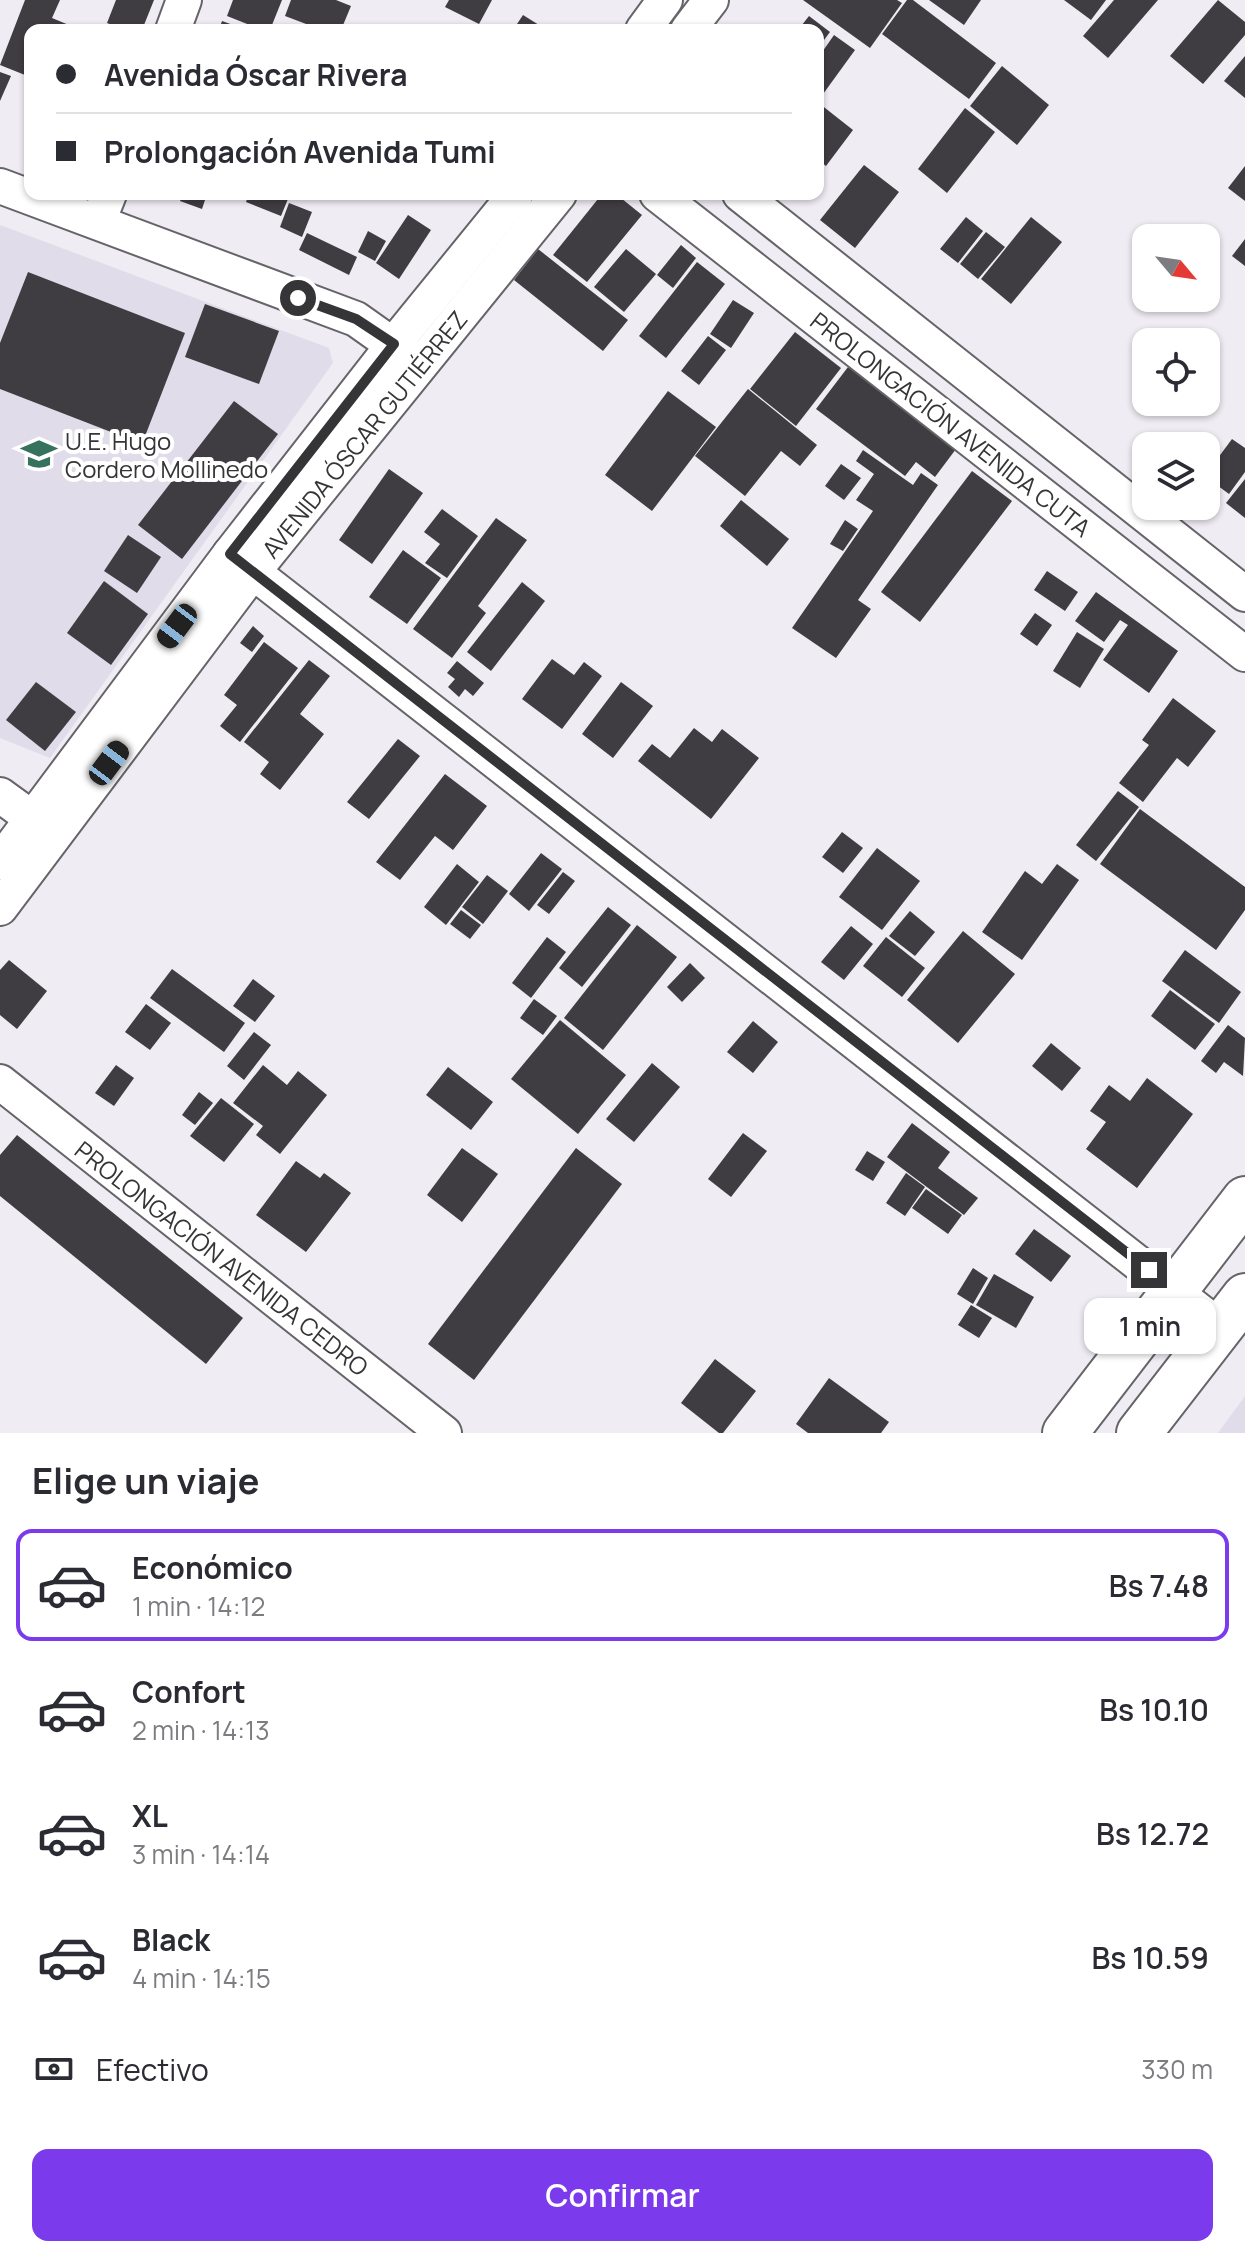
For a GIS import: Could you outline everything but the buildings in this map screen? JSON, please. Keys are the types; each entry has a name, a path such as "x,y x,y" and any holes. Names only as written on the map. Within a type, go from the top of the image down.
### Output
{"main road":[{"path":"1065,1433 1245,1199"},
{"path":"1139,1433 1233,1312"}],"street":[{"path":"175,24 184,0"},
{"path":"647,24 665,0"},
{"path":"693,24 711,0"},
{"path":"0,186 24,191"},
{"path":"66,200 104,208 356,319 421,365"},
{"name":"AVENIDA ÓSCAR GUTIÉRREZ","path":"0,908 44,826 241,563 394,344 511,200"},
{"name":"AVENIDA ÓSCAR GUTIÉRREZ","path":"241,563 421,365 554,200"},
{"name":"PROLONGACIÓN AVENIDA CUTA","path":"665,200 1245,654"},
{"name":"PROLONGACIÓN AVENIDA CUTA","path":"748,200 1245,594"},
{"path":"241,563 1174,1289 1233,1312"},
{"path":"0,795 44,826"},
{"name":"AVENIDA ÓSCAR GUTIÉRREZ","path":"0,862 44,826"},
{"name":"PROLONGACIÓN AVENIDA CEDRO","path":"0,1082 444,1433"}],"shaded area":[{"path":"0,225 329,348 333,363 50,758 0,738"},
{"path":"1245,1396 1245,1433 1218,1433"}],"place":[{"name":"U.E. Hugo Cordero Mollinedo","path":"39,454"}],"route":[{"path":"298,298 356,319 394,344 230,554 1149,1270"}]}
